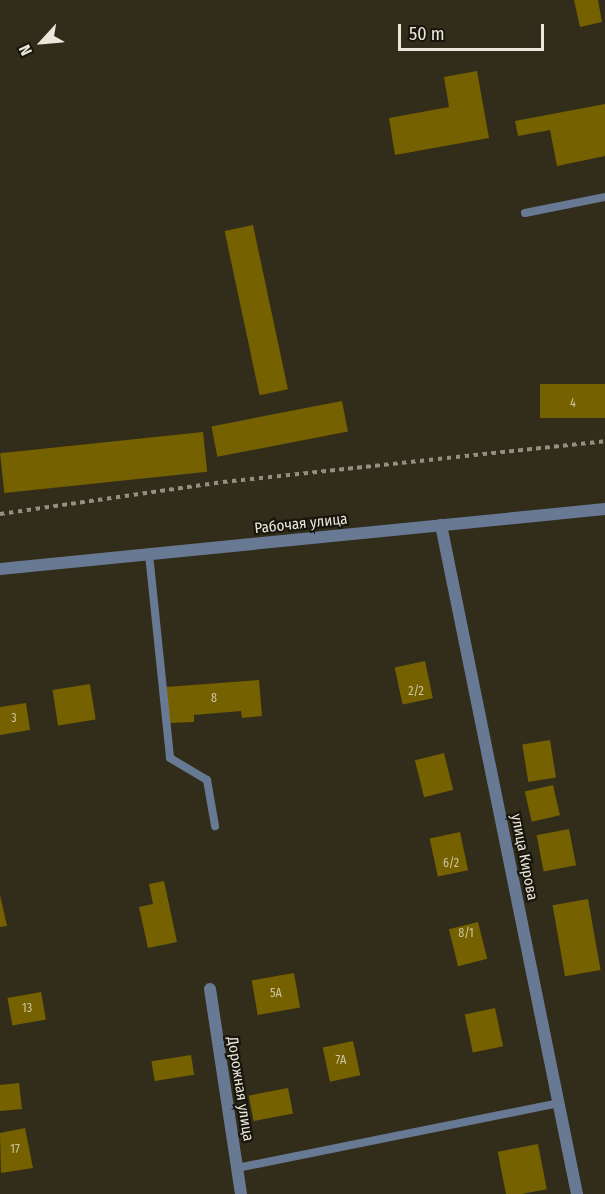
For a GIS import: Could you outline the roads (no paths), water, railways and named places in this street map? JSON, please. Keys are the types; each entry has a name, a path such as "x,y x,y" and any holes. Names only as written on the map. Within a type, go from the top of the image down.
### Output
{"street":[{"name":"Рабочая улица","path":"0,569 605,509"},
{"name":"улица Кирова","path":"441,525 577,1194"},
{"name":"Дорожная улица","path":"210,989 241,1194"}],"lane":[{"path":"525,213 605,197"},
{"path":"148,554 170,758 207,780 215,826"},
{"path":"237,1168 558,1103"}]}
